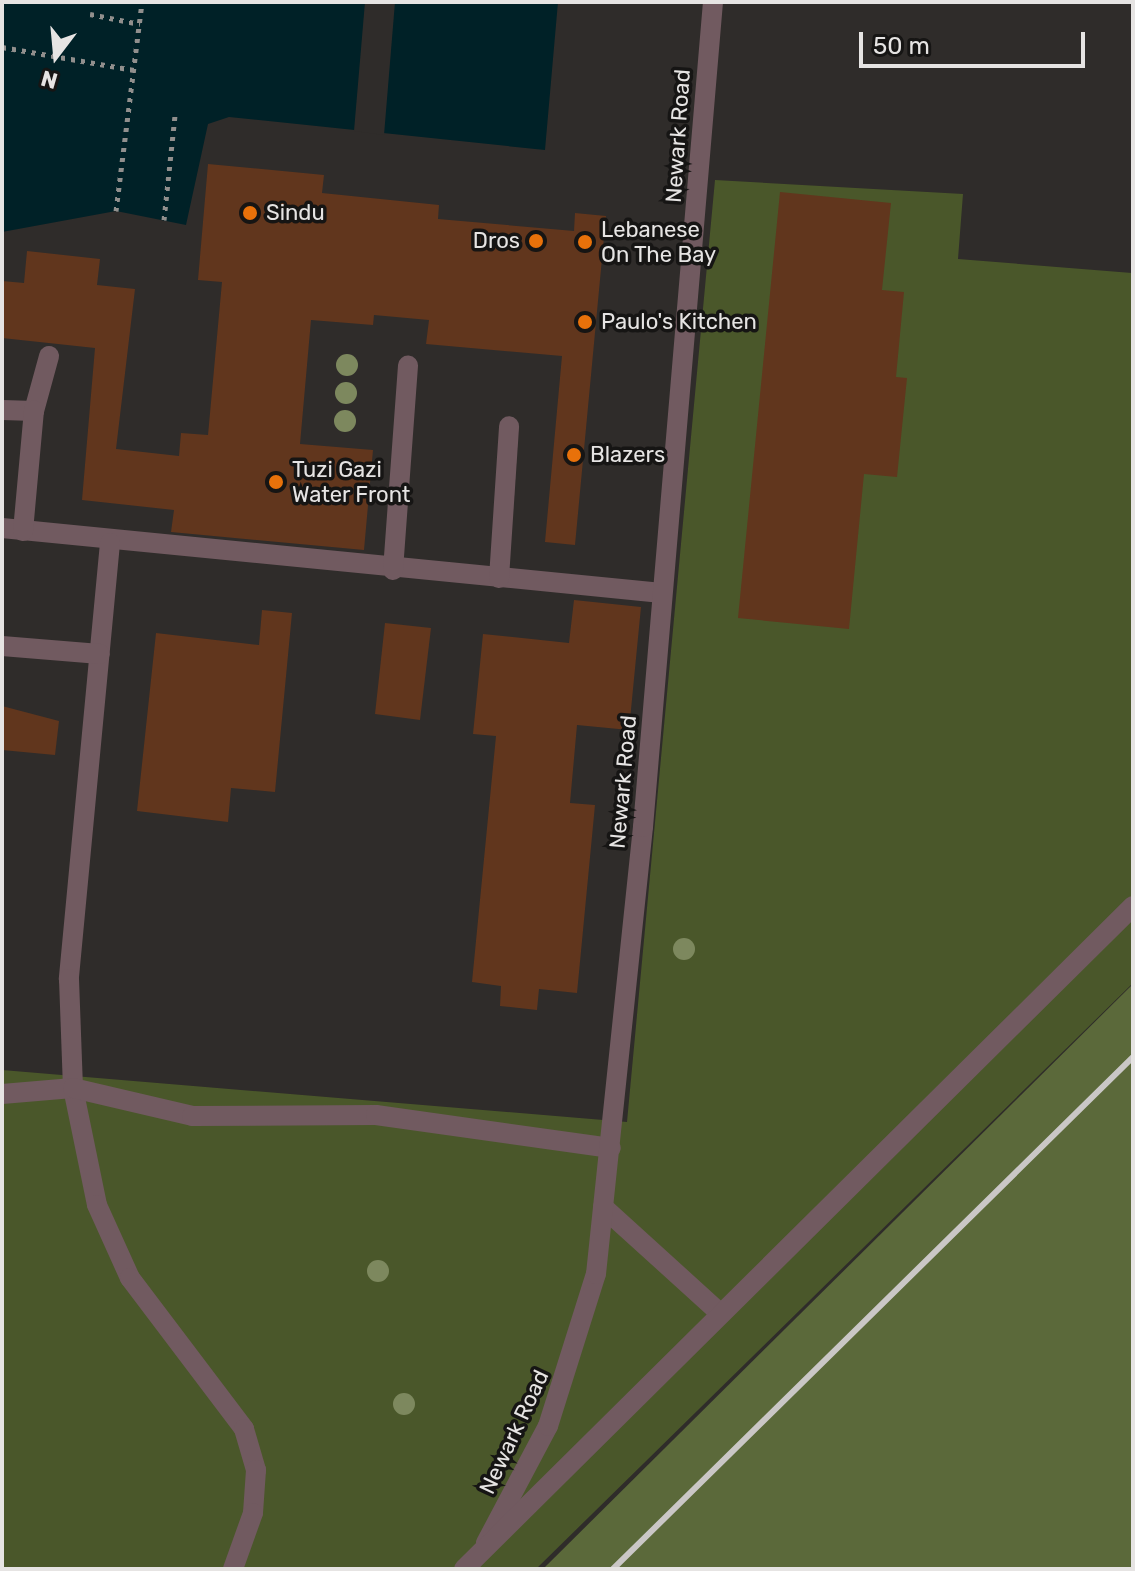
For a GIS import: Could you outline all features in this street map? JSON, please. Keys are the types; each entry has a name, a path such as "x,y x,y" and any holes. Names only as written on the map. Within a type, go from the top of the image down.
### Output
{"street":[{"name":"Newark Road","path":"486,1543 566,1380 596,1274 611,1148 713,2"},
{"path":"49,356 34,411 12,530 110,543 662,593"},
{"path":"393,570 408,366"},
{"path":"2,410 34,411"},
{"path":"499,578 509,426"},
{"path":"110,543 69,979 73,1088 97,1205 130,1278 244,1429 256,1470 253,1513 233,1569"},
{"path":"2,646 100,654"},
{"path":"464,1569 486,1543 1133,906"},
{"path":"2,1094 73,1088 192,1116 376,1115 611,1148"},
{"path":"603,1207 721,1314"}],"path":[{"path":"116,211 142,2"},
{"path":"90,14 140,24"},
{"path":"2,47 134,70"},
{"path":"164,220 175,116"}],"green space":[{"path":"715,180 963,194 958,259 1132,273 1133,265 1133,983 536,1569 2,1569 2,1070 627,1122"},
{"path":"1133,984 1133,1569 543,1569"}],"water":[{"path":"2,2 558,2 545,150 229,117 208,124 186,225 116,211 2,232"}],"pier":[{"path":"365,2 395,2 384,135 354,131"}],"building":[{"path":"208,164 324,175 322,193 439,205 438,219 574,231 575,213 606,216 575,545 545,542 562,356 426,344 429,320 374,315 373,325 311,320 300,444 373,450 364,550 171,532 174,510 82,500 95,348 2,338 2,281 24,283 27,251 100,259 97,285 135,289 116,449 179,456 181,433 208,435 222,282 198,280"},
{"path":"780,192 891,203 882,290 904,292 896,377 907,378 897,477 864,474 849,629 738,618"},
{"path":"574,600 641,607 629,730 577,725 570,803 595,805 577,993 539,989 537,1010 500,1006 501,986 472,982 496,736 473,734 483,634 569,643"},
{"path":"262,610 292,613 275,792 231,788 228,822 137,811 156,633 259,645"},
{"path":"385,623 431,628 420,720 375,714"},
{"path":"2,706 59,721 55,755 2,750"}],"railway":[{"path":"613,1569 1133,1057"}],"place":[{"name":"Sindu","path":"250,213"},
{"name":"Dros","path":"536,241"},
{"name":"Lebanese On The Bay","path":"585,242"},
{"name":"Paulo's Kitchen","path":"585,322"},
{"name":"Blazers","path":"574,455"},
{"name":"Tuzi Gazi Water Front","path":"276,482"}]}
